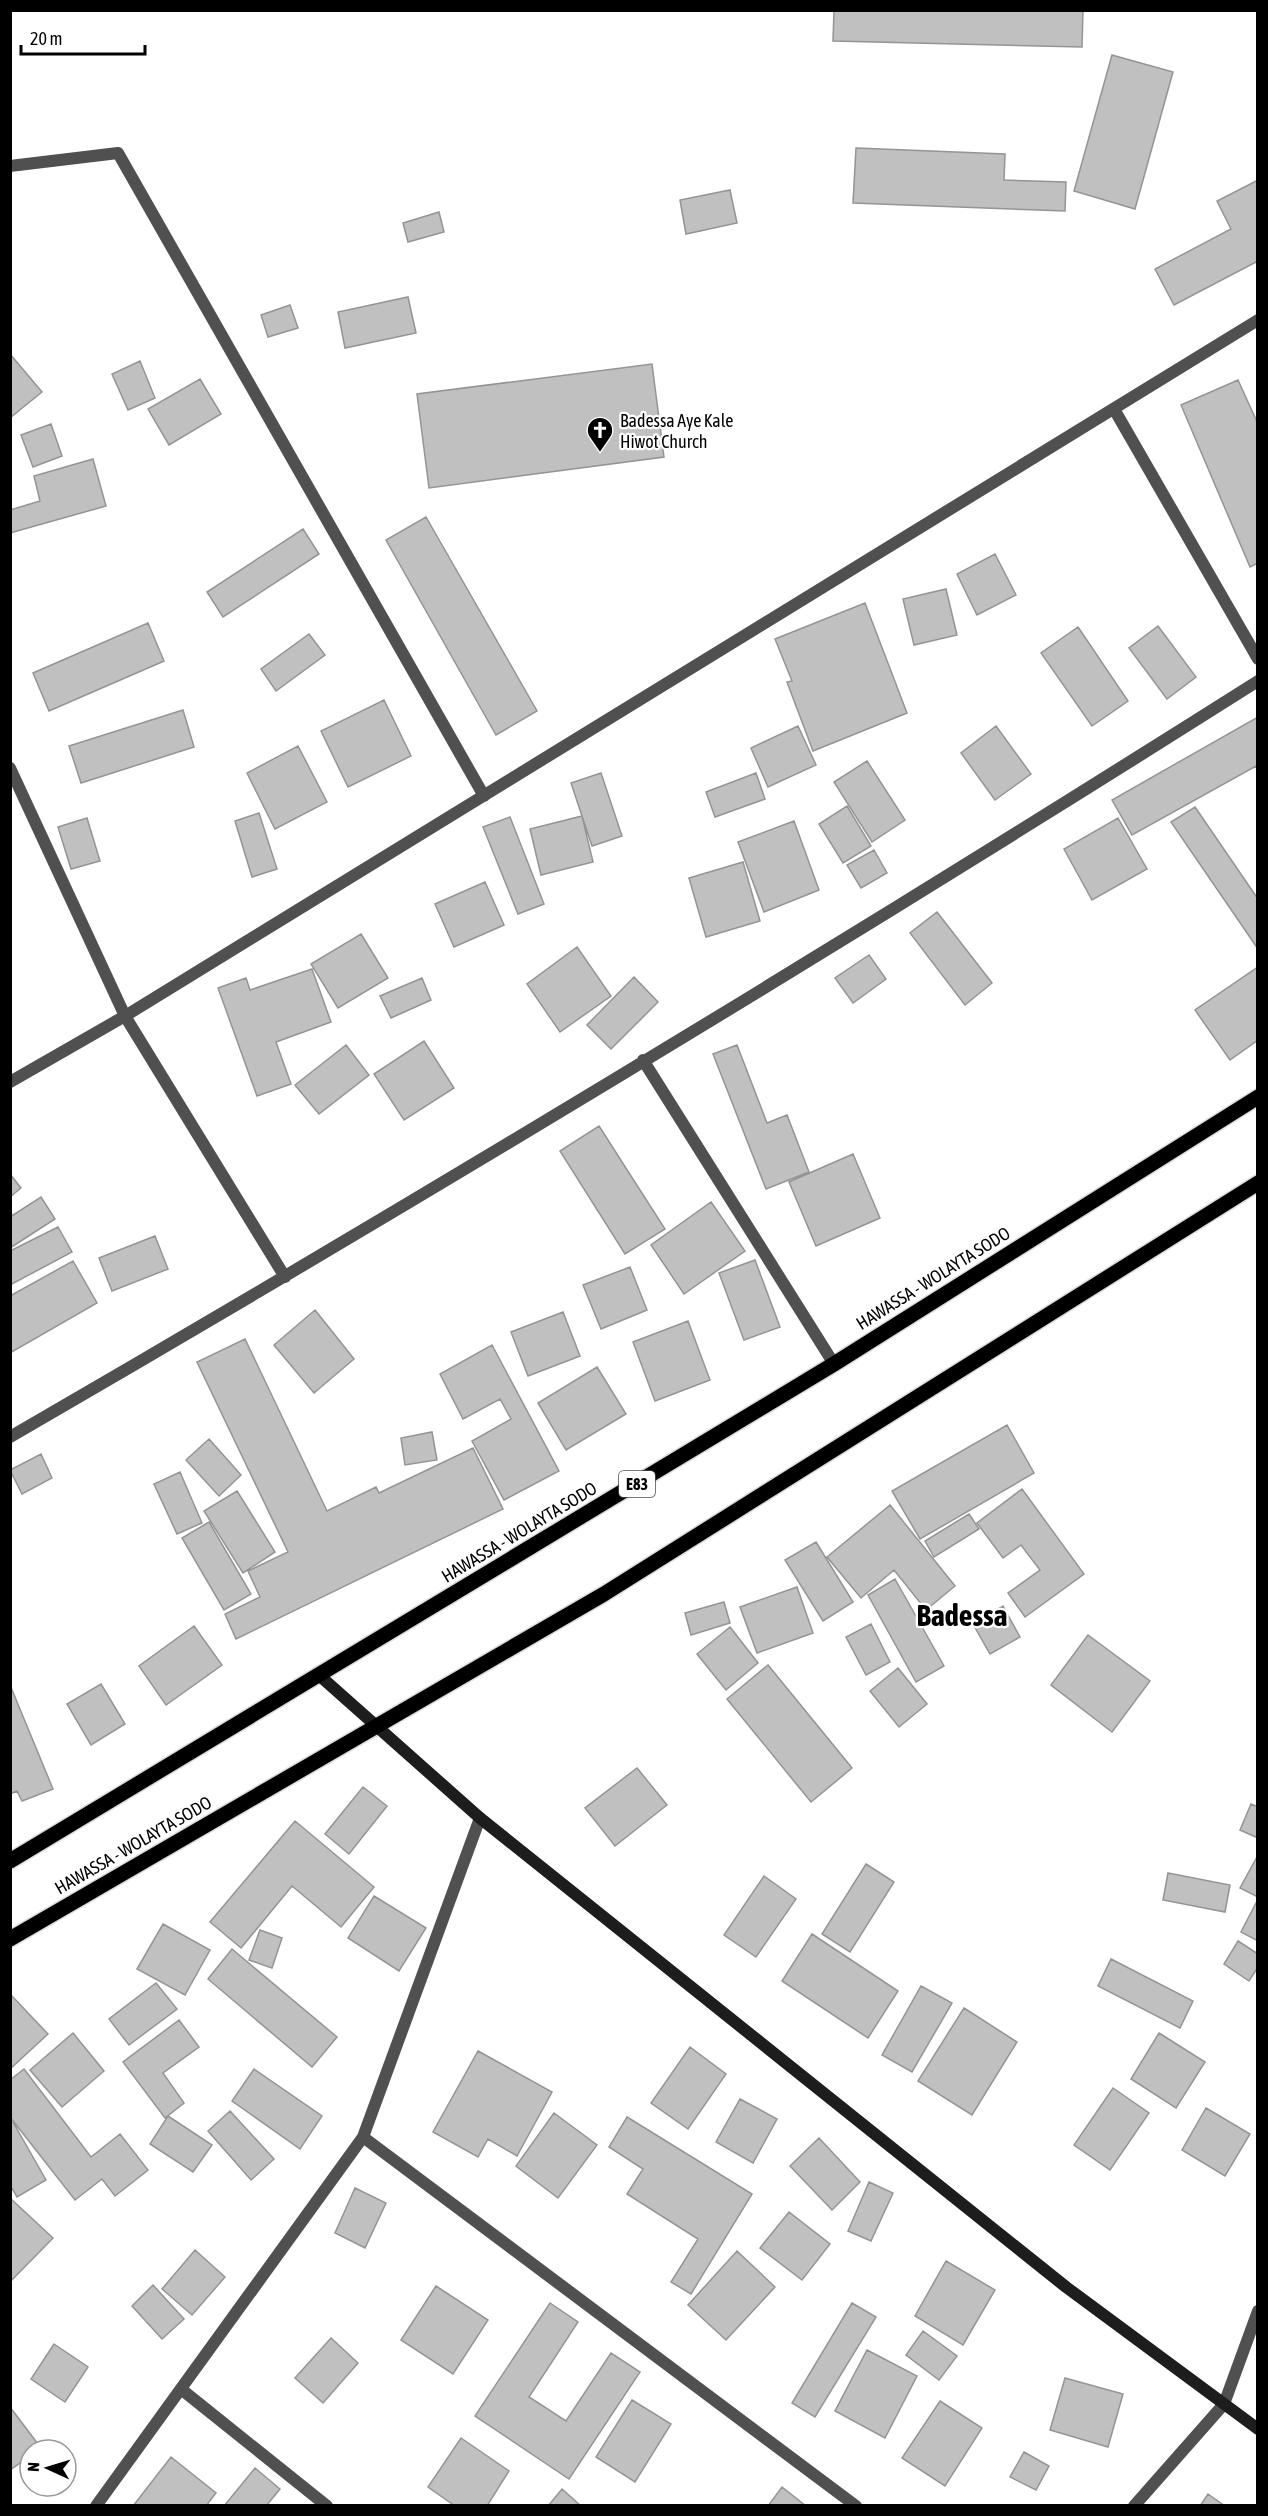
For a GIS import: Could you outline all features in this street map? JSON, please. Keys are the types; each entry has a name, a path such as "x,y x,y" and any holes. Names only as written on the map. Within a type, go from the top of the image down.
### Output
{"main road":[{"name":"HAWASSA - WOLAYTA SODO","path":"10,1862 834,1364 1257,1097"},
{"name":"HAWASSA - WOLAYTA SODO","path":"10,1939 604,1594 1257,1183"}],"street":[{"path":"10,166 118,153 484,796"},
{"path":"10,1082 125,1016 1257,320"},
{"path":"1114,409 1257,659"},
{"path":"10,1437 285,1277 1008,840 1257,681"},
{"path":"10,768 125,1016 285,1277"},
{"path":"643,1060 834,1364"},
{"path":"320,1676 480,1818 1066,2287 1257,2428"},
{"path":"96,2505 363,2137 480,1818"},
{"path":"363,2137 856,2505"},
{"path":"1134,2505 1224,2404 1257,2311"},
{"path":"181,2389 327,2505"}],"building":[{"path":"834,10 1083,10 1082,47 833,41"},
{"path":"1112,55 1173,72 1135,209 1074,191"},
{"path":"856,148 1005,154 1004,180 1066,182 1065,211 853,203"},
{"path":"1258,180 1258,261 1174,305 1155,269 1231,229 1217,201"},
{"path":"730,190 737,223 686,234 680,200"},
{"path":"439,212 444,232 408,242 403,223"},
{"path":"408,297 416,333 345,348 338,312"},
{"path":"290,305 298,328 268,337 261,315"},
{"path":"10,354 42,392 10,418"},
{"path":"140,361 155,398 128,410 112,374"},
{"path":"652,364 664,457 429,488 417,394"},
{"path":"200,379 221,414 169,445 148,409"},
{"path":"1238,380 1258,424 1258,563 1250,567 1181,405"},
{"path":"51,424 62,456 33,467 21,435"},
{"path":"93,459 106,506 10,533 10,510 40,501 34,476"},
{"path":"426,517 537,711 496,735 386,540"},
{"path":"303,529 319,554 223,617 207,592"},
{"path":"995,554 1016,595 977,615 957,574"},
{"path":"946,589 957,635 914,645 903,599"},
{"path":"865,603 907,713 813,751 787,682 792,681 775,639"},
{"path":"148,623 164,661 49,711 33,673"},
{"path":"1158,626 1196,677 1167,699 1129,648"},
{"path":"1078,627 1128,701 1092,726 1041,653"},
{"path":"309,634 325,655 276,691 261,669"},
{"path":"384,700 411,756 348,787 321,731"},
{"path":"183,710 194,747 81,783 69,746"},
{"path":"1258,717 1258,769 1256,766 1132,835 1112,800"},
{"path":"798,726 816,765 768,787 751,748"},
{"path":"996,726 1031,774 995,800 961,753"},
{"path":"298,746 327,802 275,829 247,773"},
{"path":"867,761 905,820 872,842 834,782"},
{"path":"601,773 622,836 592,846 571,783"},
{"path":"756,773 765,799 715,817 706,792"},
{"path":"847,806 871,846 843,863 819,824"},
{"path":"1195,807 1258,899 1258,949 1171,822"},
{"path":"259,813 277,869 252,877 235,821"},
{"path":"582,816 593,862 541,875 530,829"},
{"path":"510,817 544,904 518,914 483,827"},
{"path":"87,818 100,861 71,869 58,827"},
{"path":"1118,818 1147,869 1092,900 1064,849"},
{"path":"794,821 819,890 764,912 738,842"},
{"path":"874,850 887,873 861,888 847,865"},
{"path":"743,862 760,921 706,937 689,878"},
{"path":"485,882 504,925 454,947 435,904"},
{"path":"937,912 992,983 965,1005 910,933"},
{"path":"361,934 388,978 338,1008 311,964"},
{"path":"577,947 611,996 560,1032 527,984"},
{"path":"869,955 886,979 853,1003 835,978"},
{"path":"1258,967 1258,1040 1230,1060 1195,1010"},
{"path":"312,969 331,1022 276,1042 291,1084 257,1096 218,988 246,978 250,990"},
{"path":"634,977 658,1002 611,1049 587,1025"},
{"path":"422,978 431,1000 391,1018 380,996"},
{"path":"424,1041 454,1088 404,1120 374,1074"},
{"path":"346,1045 369,1075 319,1114 295,1085"},
{"path":"737,1045 767,1123 787,1115 809,1172 766,1189 713,1054"},
{"path":"599,1126 665,1229 625,1254 560,1151"},
{"path":"853,1154 880,1218 816,1246 789,1182"},
{"path":"10,1174 21,1188 10,1197"},
{"path":"41,1197 55,1219 10,1248 10,1217"},
{"path":"711,1202 745,1251 684,1294 651,1245"},
{"path":"58,1227 72,1252 10,1285 10,1251"},
{"path":"155,1236 168,1269 112,1291 99,1258"},
{"path":"755,1260 780,1327 744,1340 719,1273"},
{"path":"73,1261 97,1303 10,1353 10,1296"},
{"path":"630,1267 647,1310 601,1329 583,1285"},
{"path":"315,1310 354,1359 314,1393 274,1345"},
{"path":"563,1312 580,1356 528,1376 511,1332"},
{"path":"688,1321 710,1380 655,1401 633,1342"},
{"path":"245,1339 327,1511 376,1487 379,1493 473,1448 503,1509 236,1639 225,1614 260,1597 248,1571 288,1552 197,1362"},
{"path":"492,1345 559,1471 504,1500 472,1441 511,1419 500,1399 463,1419 440,1374"},
{"path":"597,1367 626,1414 566,1450 538,1403"},
{"path":"1007,1425 1034,1473 920,1539 892,1491"},
{"path":"432,1432 437,1460 405,1465 401,1438"},
{"path":"209,1439 241,1475 219,1496 186,1460"},
{"path":"41,1454 52,1478 22,1494 10,1470"},
{"path":"180,1472 202,1523 177,1534 154,1484"},
{"path":"1022,1489 1084,1574 1025,1617 1008,1593 1040,1570 1021,1545 1003,1558 977,1523"},
{"path":"237,1491 275,1552 243,1573 204,1511"},
{"path":"890,1505 955,1586 926,1610 894,1570 861,1598 827,1557"},
{"path":"969,1514 979,1529 934,1557 925,1541"},
{"path":"209,1522 251,1594 224,1610 182,1538"},
{"path":"816,1542 853,1602 823,1621 785,1560"},
{"path":"895,1579 944,1666 916,1682 868,1595"},
{"path":"797,1587 813,1633 757,1653 740,1607"},
{"path":"724,1602 730,1623 691,1635 685,1613"},
{"path":"1003,1606 1020,1637 990,1654 973,1624"},
{"path":"871,1624 890,1662 866,1675 846,1637"},
{"path":"194,1626 222,1665 166,1705 139,1666"},
{"path":"730,1627 758,1663 726,1690 697,1654"},
{"path":"1088,1635 1150,1681 1112,1732 1051,1685"},
{"path":"768,1665 852,1768 811,1802 727,1699"},
{"path":"898,1668 927,1704 899,1727 870,1691"},
{"path":"101,1684 125,1724 91,1745 67,1704"},
{"path":"10,1685 53,1789 22,1801 17,1791 10,1794"},
{"path":"637,1768 667,1805 615,1846 585,1808"},
{"path":"363,1787 387,1806 349,1854 325,1834"},
{"path":"1251,1804 1258,1807 1258,1838 1240,1830"},
{"path":"295,1821 374,1887 341,1927 292,1886 241,1948 210,1922"},
{"path":"1258,1855 1258,1897 1240,1888"},
{"path":"866,1864 894,1882 850,1952 822,1934"},
{"path":"1168,1873 1230,1885 1225,1912 1163,1900"},
{"path":"764,1876 796,1899 756,1957 724,1935"},
{"path":"374,1896 426,1928 399,1971 348,1938"},
{"path":"1258,1899 1258,1941 1241,1932"},
{"path":"163,1924 210,1950 185,1995 137,1969"},
{"path":"260,1930 282,1938 272,1968 249,1960"},
{"path":"812,1934 898,1991 868,2038 782,1981"},
{"path":"1238,1941 1258,1954 1258,1967 1249,1981 1224,1964"},
{"path":"232,1949 337,2037 312,2067 208,1979"},
{"path":"1111,1959 1193,2001 1180,2028 1098,1986"},
{"path":"156,1983 177,2009 129,2045 109,2019"},
{"path":"921,1986 952,2003 912,2072 882,2055"},
{"path":"10,1996 48,2034 10,2069"},
{"path":"964,2008 1017,2042 972,2115 918,2081"},
{"path":"179,2020 199,2047 163,2073 184,2103 165,2118 123,2062"},
{"path":"73,2033 104,2071 62,2107 30,2070"},
{"path":"1159,2033 1205,2062 1176,2108 1131,2079"},
{"path":"690,2047 726,2074 688,2129 651,2103"},
{"path":"478,2051 552,2092 517,2156 488,2139 478,2157 433,2132"},
{"path":"24,2069 91,2157 120,2134 148,2170 115,2196 102,2179 75,2200 10,2117 10,2080"},
{"path":"254,2069 322,2116 300,2149 232,2101"},
{"path":"1113,2088 1149,2113 1110,2170 1074,2145"},
{"path":"740,2099 777,2119 753,2163 716,2142"},
{"path":"1206,2108 1250,2134 1225,2176 1182,2150"},
{"path":"230,2111 274,2159 251,2180 208,2131"},
{"path":"554,2113 597,2145 558,2198 516,2166"},
{"path":"168,2116 212,2145 193,2172 150,2144"},
{"path":"627,2117 752,2194 691,2294 671,2282 698,2239 627,2194 643,2169 609,2147"},
{"path":"13,2122 46,2180 17,2197 10,2185 10,2124"},
{"path":"819,2138 860,2182 832,2210 790,2166"},
{"path":"869,2182 893,2193 871,2241 848,2231"},
{"path":"355,2188 386,2203 365,2248 335,2233"},
{"path":"10,2198 53,2238 10,2282"},
{"path":"789,2212 830,2244 802,2280 760,2248"},
{"path":"195,2250 225,2277 192,2315 162,2289"},
{"path":"737,2251 775,2287 726,2340 688,2305"},
{"path":"946,2261 995,2290 963,2345 915,2316"},
{"path":"153,2285 184,2319 162,2339 132,2306"},
{"path":"436,2286 488,2320 453,2374 401,2340"},
{"path":"550,2303 578,2322 529,2397 566,2421 611,2353 640,2372 569,2479 475,2416"},
{"path":"852,2303 876,2317 815,2417 792,2403"},
{"path":"923,2331 957,2356 939,2380 906,2355"},
{"path":"331,2338 358,2363 323,2403 295,2378"},
{"path":"54,2344 88,2367 65,2402 31,2379"},
{"path":"867,2350 917,2376 885,2438 835,2411"},
{"path":"1065,2378 1123,2394 1108,2447 1050,2430"},
{"path":"632,2400 671,2424 635,2482 596,2457"},
{"path":"940,2401 982,2428 945,2486 902,2458"},
{"path":"10,2407 33,2438 18,2438 18,2464 10,2470"},
{"path":"461,2438 509,2471 487,2506 455,2506 428,2487"},
{"path":"1024,2452 1049,2466 1036,2490 1010,2477"},
{"path":"171,2457 216,2493 206,2506 133,2506"},
{"path":"255,2468 280,2489 266,2506 224,2506"},
{"path":"782,2487 806,2506 768,2506"},
{"path":"562,2489 581,2506 548,2506"},
{"path":"1208,2494 1225,2506 1200,2506"}],"place":[{"name":"Badessa Aye Kale Hiwot Church","path":"600,453"}],"district":[{"name":"Badessa","path":"962,1615"}]}
